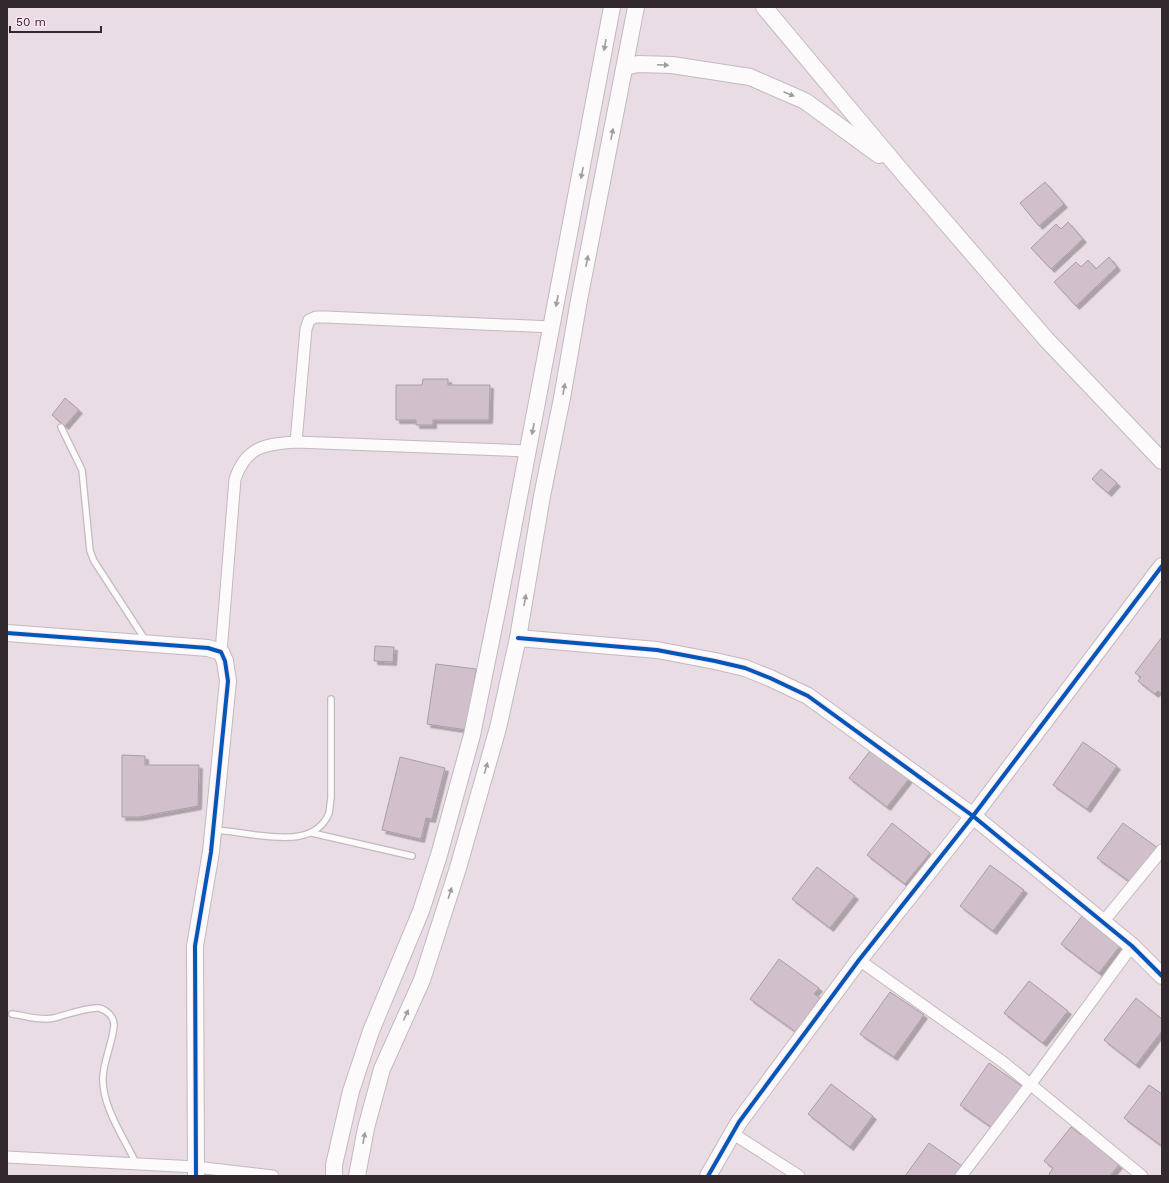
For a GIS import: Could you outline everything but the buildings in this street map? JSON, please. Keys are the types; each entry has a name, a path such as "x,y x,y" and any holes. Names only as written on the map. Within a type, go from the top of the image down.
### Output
{"main road":[{"path":"334,1176 334,1165 351,1091 371,1031 421,911 441,847 468,750 500,597 612,7"},
{"path":"357,1176 366,1128 382,1069 422,980 458,868 498,728 518,638 542,496 636,7"},
{"path":"764,7 903,173 1046,339 1162,461"},
{"path":"625,67 638,64 672,65 750,77 805,101 903,173"},
{"path":"708,1176 739,1122 859,960 973,816 1162,566"},
{"path":"7,633 208,648 221,652 225,662 228,681 211,852 195,946 196,1171"},
{"path":"518,638 657,650 715,660 745,668 808,696 973,816 1132,946 1162,976"}],"street":[{"path":"296,442 306,329 309,320 316,317 552,327"},
{"path":"221,652 235,479 239,466 248,455 258,449 274,444 296,442 528,451"},
{"path":"1103,922 1162,850"},
{"path":"961,1176 1132,946"},
{"path":"859,960 1003,1062 1142,1176"},
{"path":"732,1133 799,1176"},
{"path":"7,1157 137,1164 196,1171 273,1176"}],"lane":[{"path":"61,427 82,470 88,540 94,561 148,643"},
{"path":"213,829 282,838 298,837 312,832 322,824 329,813 331,798 331,699"},
{"path":"312,832 412,856"},
{"path":"12,1014 49,1019 92,1008 100,1008 106,1011 114,1026 103,1076 103,1089 106,1103 137,1164"}],"cycle path":[{"path":"708,1176 739,1122 859,960 973,816 1162,566"},
{"path":"7,633 208,648 221,652 225,661 228,681 211,852 195,946 196,1176"},
{"path":"518,638 657,650 715,661 745,668 808,696 973,816 1132,946 1162,976"}]}
